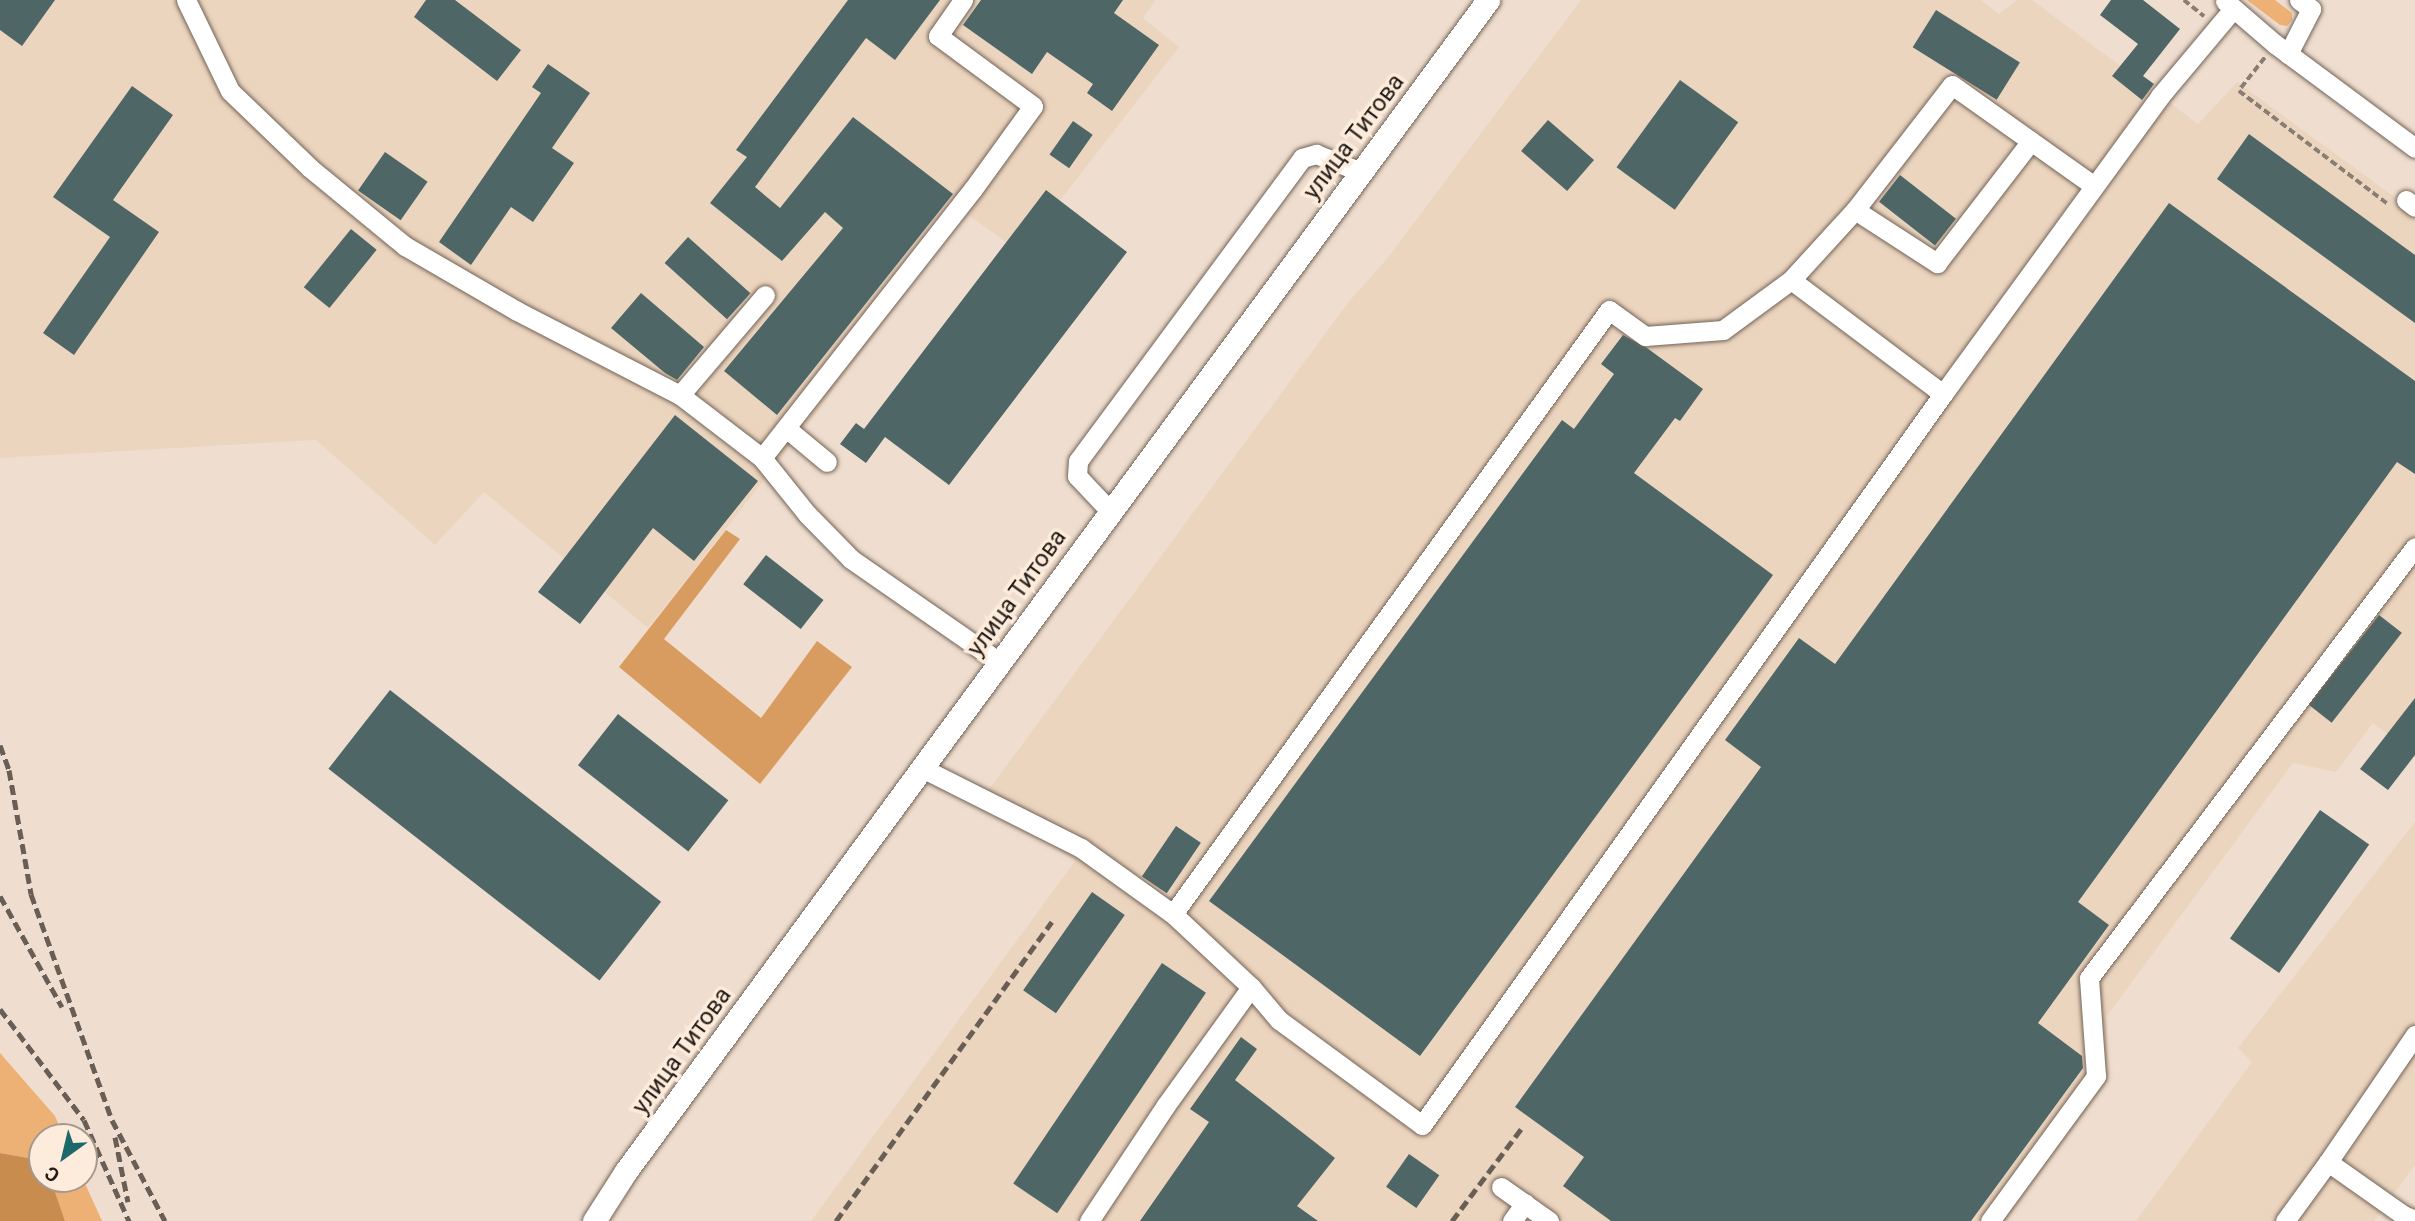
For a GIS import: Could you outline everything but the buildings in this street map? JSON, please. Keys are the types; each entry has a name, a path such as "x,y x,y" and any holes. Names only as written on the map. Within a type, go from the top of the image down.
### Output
{"main road":[{"name":"улица Титова","path":"594,1221 626,1171 1488,0"}],"street":[{"path":"186,0 230,91 310,168 405,246 517,312 680,395 762,458 807,514 851,559 999,662"},
{"path":"762,458 1033,106 938,36 962,0"},
{"path":"2288,54 2311,9 2299,0"},
{"path":"922,768 1081,848 1173,914 1251,987 1279,1020 1422,1125 1943,394 2229,4 2288,54 2415,148"},
{"path":"1173,914 1609,310 1644,336 1723,330 1791,280 1855,210 1952,85 2094,186"},
{"path":"1855,210 1937,263 2031,141"},
{"path":"1111,511 1077,475 1078,461 1302,158 1316,154 1360,173"},
{"path":"1791,280 1943,394"},
{"path":"680,395 765,295"},
{"path":"786,428 827,462"},
{"path":"1990,1221 2096,1076 2089,978 2415,547"},
{"path":"1089,1221 1166,1105 1251,987"},
{"path":"2285,1221 2415,1035"},
{"path":"2328,1162 2403,1215 2415,1220"},
{"path":"1501,1187 1549,1221"},
{"path":"1512,1221 1525,1203"}],"path":[{"path":"2239,91 2405,205"}],"shaded area":[{"path":"0,0 1156,0 1143,18 1179,47 1020,252 964,212 809,423 648,628 484,492 435,545 316,440 0,458"},
{"path":"1581,0 1981,0 1999,14 2017,0 2032,0 2198,124 2237,82 2415,212 2415,756 2373,723 2336,772 2293,763 2107,1016 2108,1081 2006,1221 811,1221 1075,861 984,796 1350,300 1386,260"},
{"path":"2247,0 2275,0 2292,13 2292,20 2287,26 2280,25"},
{"path":"726,530 740,539 664,639 761,718 817,641 852,667 760,784 619,667"},
{"path":"2415,822 2415,1165 2374,1221 2136,1221 2252,1062 2238,1048"},
{"path":"0,1053 55,1116 58,1123 28,1123 28,1158 0,1153"},
{"path":"0,1153 28,1158 28,1193 55,1193 65,1221 0,1221"},
{"path":"54,1193 89,1193 102,1221 65,1221"}],"railway":[{"path":"0,745 9,770 31,894 112,1120 165,1221"},
{"path":"0,896 62,1007"},
{"path":"836,1221 1052,922"},
{"path":"0,1009 84,1120 129,1221"},
{"path":"1452,1221 1521,1129"},
{"path":"115,1137 128,1202"}]}
